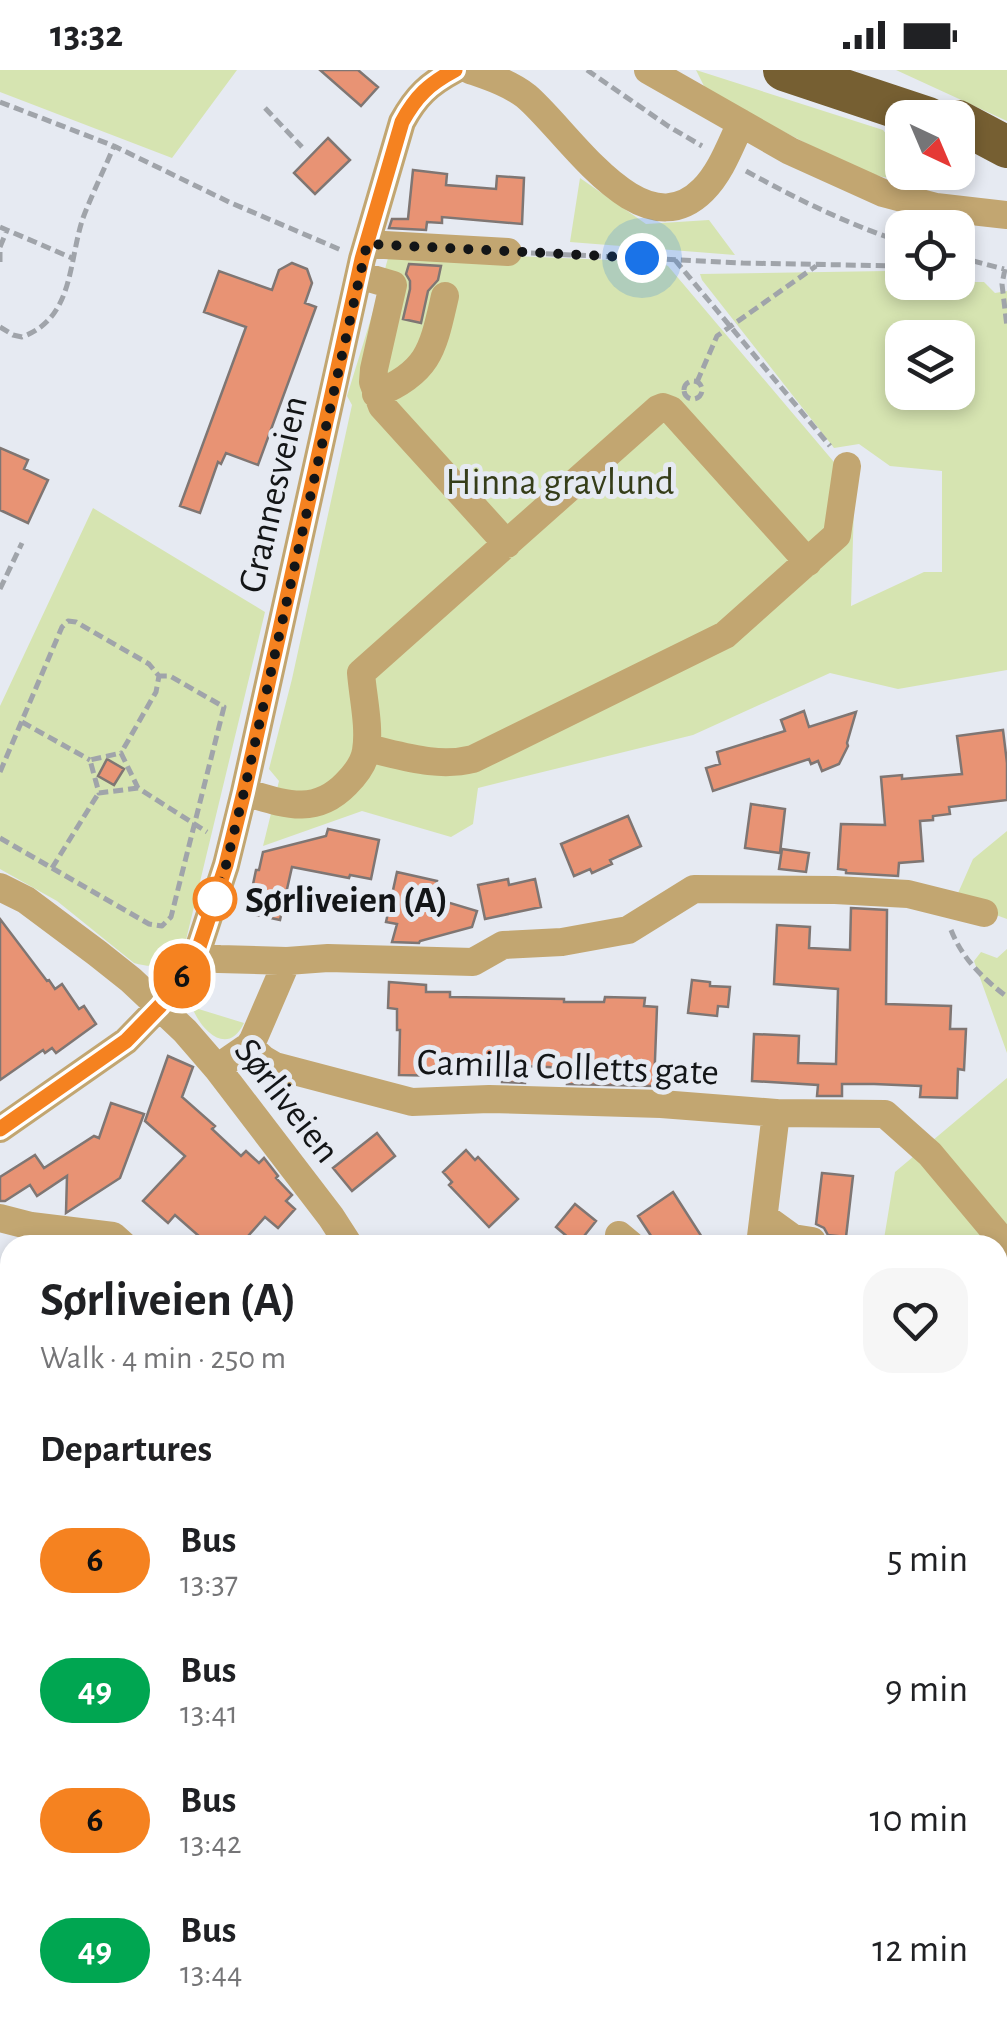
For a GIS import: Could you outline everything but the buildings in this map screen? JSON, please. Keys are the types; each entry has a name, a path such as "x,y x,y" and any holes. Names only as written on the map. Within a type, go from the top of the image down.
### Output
{"highway":[{"path":"784,70 885,104"},
{"path":"853,70 912,100"}],"street":[{"name":"Grannesveien","path":"0,1129 126,1041 160,1006 196,956 244,792 362,259 402,122 432,83 455,70"},
{"path":"470,70 505,82 527,97 623,194 645,206 667,208 684,204 704,190 725,159 740,123"},
{"path":"648,70 790,152 883,193 936,207 1007,215"},
{"path":"362,259 508,252"},
{"path":"362,259 394,285 374,369 376,394 389,415 506,544"},
{"path":"376,394 404,380 429,354 445,296"},
{"path":"244,792 304,806 337,793 360,768 367,748 362,673 663,407 671,410 808,562"},
{"path":"367,748 436,764 473,759 726,635 837,535 847,466"},
{"name":"Sørliveien","path":"0,887 26,900 83,942 160,1006 218,1068 342,1235"},
{"path":"196,956 286,961 328,958 473,962 503,945 562,942 628,930 694,889 908,894 984,914"},
{"path":"218,1068 249,1046 286,961"},
{"name":"Camilla Colletts gate","path":"249,1046 275,1066 412,1102 488,1099 660,1104 776,1113 885,1114 930,1154 998,1235"},
{"path":"776,1113 764,1219 788,1235"},
{"path":"0,1218 104,1235"}],"path":[{"path":"588,70 705,148"},
{"path":"0,102 114,146 229,202 362,259"},
{"path":"265,108 302,147"},
{"path":"0,327 22,337 45,323 60,306 69,286 83,218 114,146"},
{"path":"743,170 800,201 885,236"},
{"path":"0,266 4,228 72,258"},
{"path":"508,252 885,266"},
{"path":"675,260 847,466"},
{"path":"975,261 1006,269 1002,284 1007,327"},
{"path":"696,382 717,336 819,264"},
{"path":"0,589 22,543"},
{"path":"0,772 62,627 68,621 150,664 159,676 156,692 122,753 90,760 22,722"},
{"path":"0,838 149,924 162,926 171,918 224,708 170,676 159,676"},
{"path":"122,753 138,788 230,846"},
{"path":"52,868 99,793 90,760"},
{"path":"99,793 138,788"},
{"path":"945,903 948,924 966,959 1007,997"}],"green space":[{"path":"0,70 237,70 172,158 0,92"},
{"path":"696,70 883,130 885,177 858,170 707,92"},
{"path":"896,70 1007,70 1007,121 975,106 975,100 961,100"},
{"path":"580,178 646,224 709,220 735,255 570,242"},
{"name":"Hinna gravlund","path":"390,251 659,262 668,266 839,468 854,505 851,606 924,572 942,572 942,471 890,466 859,444 834,448 700,274 885,271 885,300 975,300 975,282 984,282 995,293 1007,291 1007,670 898,689 830,673 693,735 478,788 473,824 451,837 362,811 263,846 279,781 269,769 352,405 347,396"},
{"path":"93,508 265,612 185,944 169,961 150,966 134,963 57,901 0,869 0,706"},
{"path":"1007,831 1007,919 955,900 973,859"},
{"path":"1007,949 1007,1053 974,961 981,952 997,958"},
{"path":"192,1007 244,1023 230,1038 215,1037"},
{"path":"1007,1078 1007,1235 885,1235 895,1172"}],"bus line":[{"name":"6","path":"0,1129 126,1041 160,1006 196,956 226,865 362,259 402,122 432,83 455,70"}],"place":[{"name":"Sørliveien (A)","path":"215,899"}],"route":[{"path":"215,899 244,792 367,244 642,258"}]}
